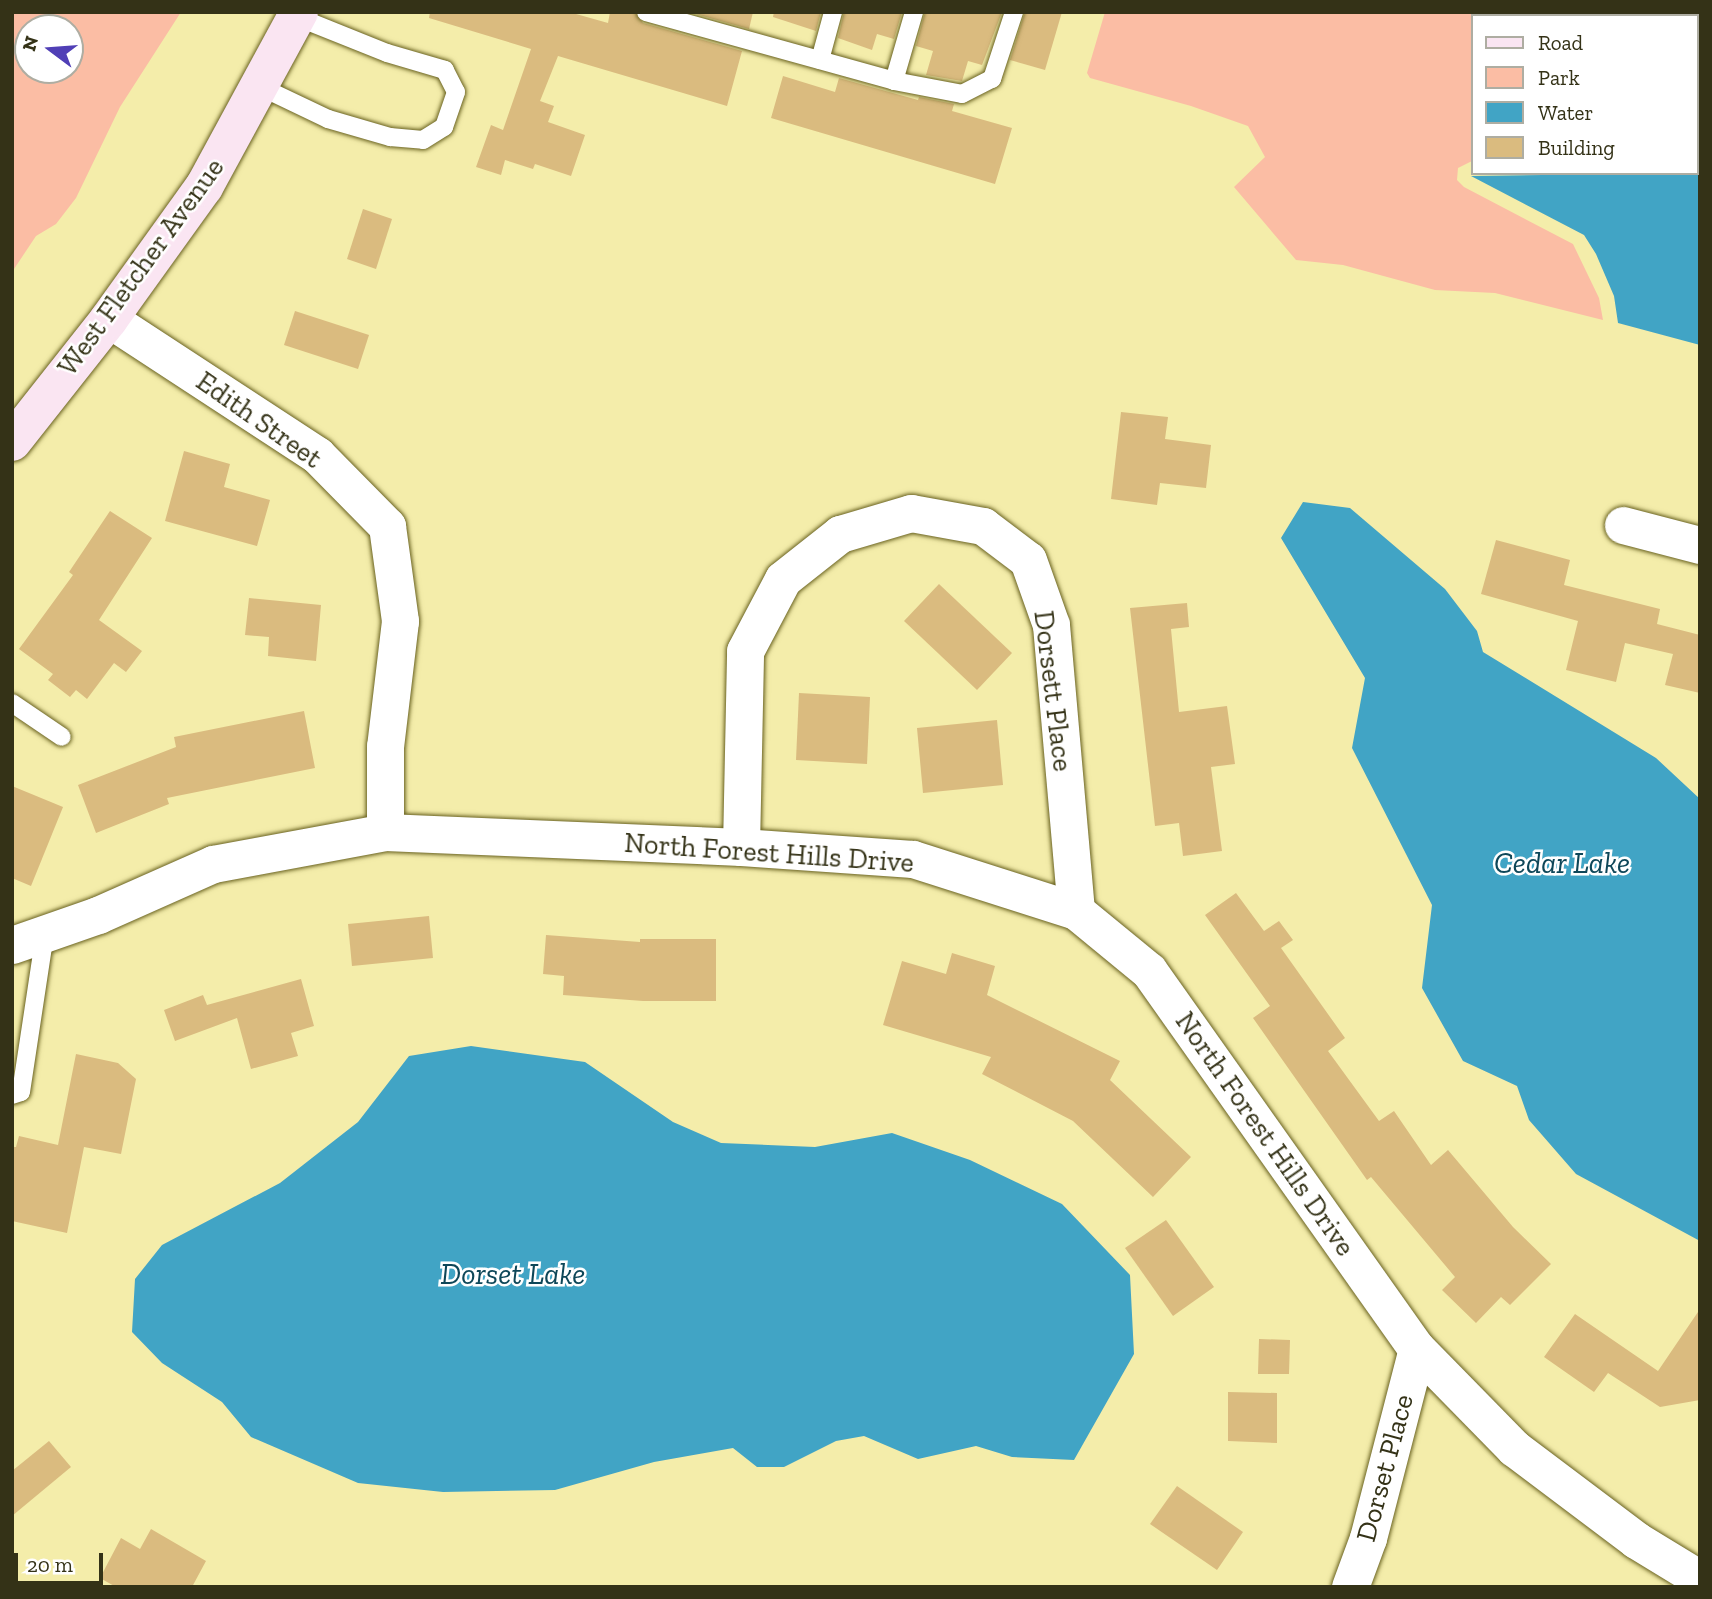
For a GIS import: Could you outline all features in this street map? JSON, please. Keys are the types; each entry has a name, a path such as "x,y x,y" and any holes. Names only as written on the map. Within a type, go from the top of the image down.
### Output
{"main road":[{"name":"West Fletcher Avenue","path":"12,442 109,319 204,187 261,88 298,15"}],"street":[{"name":"Edith Street","path":"109,319 317,455 387,526 400,621 385,746 385,832"},
{"name":"Dorsett Place","path":"741,847 745,651 783,579 840,534 911,513 983,526 1028,560 1051,625 1076,911"},
{"path":"1623,525 1700,545"},
{"name":"North Forest Hills Drive","path":"29,939 98,915 213,864 385,832 741,847 913,859 1076,911 1149,971 1417,1349 1514,1448 1636,1540 1700,1579"},
{"name":"Dorset Place","path":"1350,1587 1368,1538 1417,1349"}],"lane":[{"path":"646,12 894,81 962,94 992,79 1014,12"},
{"path":"820,60 833,12"},
{"path":"894,81 914,12"},
{"path":"261,88 328,119 390,137 423,139 444,127 456,92 445,71 387,53 298,15"},
{"path":"12,703 62,737"},
{"path":"12,1095 21,1091 34,1020 29,939"}],"green space":[{"path":"12,12 181,12 120,107 76,198 56,224 36,236 12,272"},
{"path":"1105,12 1700,12 1698,37 1698,14 1470,14 1470,162 1458,168 1457,180 1464,187 1573,244 1599,298 1603,320 1495,293 1435,290 1343,265 1296,260 1234,187 1265,157 1248,126 1191,106 1090,78 1087,73"}],"water":[{"path":"1700,56 1700,345 1618,323 1614,296 1596,254 1584,235 1471,176 1698,175"},
{"name":"Cedar Lake","path":"1303,502 1350,508 1445,589 1477,631 1483,652 1656,758 1700,799 1700,1241 1576,1174 1529,1120 1517,1086 1463,1061 1422,988 1432,905 1352,748 1365,678 1281,538"},
{"name":"Dorset Lake","path":"471,1046 585,1062 673,1122 721,1143 815,1147 892,1133 970,1160 1062,1204 1130,1275 1134,1354 1074,1460 1012,1457 976,1446 918,1459 864,1436 836,1441 784,1467 757,1467 733,1448 654,1462 555,1490 443,1492 358,1483 251,1437 222,1402 162,1363 132,1332 135,1279 162,1245 280,1183 358,1122 409,1056"}],"building":[{"path":"430,12 569,12 608,23 610,12 635,12 643,23 742,51 727,106 558,56 540,101 554,106 548,122 585,135 571,176 535,164 533,169 505,160 501,175 476,167 491,125 503,130 531,49 429,18"},
{"path":"689,12 753,12 749,29"},
{"path":"774,12 821,12 816,31 773,17"},
{"path":"844,12 902,12 894,39 877,34 872,50 838,38"},
{"path":"925,12 1002,12 982,65 968,61 962,81 926,75 933,51 916,46"},
{"path":"1025,12 1062,12 1045,70 1010,60"},
{"path":"783,76 835,92 839,78 918,100 919,97 954,104 952,111 1012,128 995,184 771,118"},
{"path":"363,209 392,219 376,269 347,259"},
{"path":"295,311 369,335 358,369 284,345"},
{"path":"1121,412 1168,417 1165,439 1211,445 1206,488 1160,483 1157,505 1111,499"},
{"path":"184,451 230,464 224,487 270,500 257,546 165,521"},
{"path":"110,511 152,538 99,620 142,651 126,672 114,663 87,699 76,690 70,697 48,680 53,674 19,649 73,575 69,572"},
{"path":"1496,540 1570,560 1564,585 1660,609 1657,624 1700,635 1700,693 1665,685 1673,654 1625,643 1616,682 1566,670 1578,621 1481,594"},
{"path":"939,584 1012,653 977,690 904,621"},
{"path":"249,598 321,605 316,661 268,656 269,637 245,635"},
{"path":"1187,603 1189,627 1171,629 1179,712 1227,706 1235,764 1211,767 1222,851 1183,856 1179,823 1155,826 1130,608"},
{"path":"799,693 870,697 867,764 796,760"},
{"path":"304,711 315,768 167,798 169,804 96,833 78,785 176,747 174,737"},
{"path":"997,720 1003,785 923,793 917,728"},
{"path":"12,786 63,807 31,886 12,878"},
{"path":"1236,893 1264,931 1279,921 1293,940 1281,948 1345,1038 1328,1051 1379,1121 1394,1111 1431,1165 1448,1150 1513,1227 1551,1264 1510,1305 1501,1297 1476,1323 1442,1290 1455,1277 1371,1177 1367,1180 1253,1018 1270,1006 1205,915"},
{"path":"429,916 433,958 352,966 348,924"},
{"path":"546,935 640,942 640,939 716,939 716,1001 643,1001 563,995 564,976 543,974"},
{"path":"952,953 995,966 987,995 1120,1061 1110,1080 1191,1157 1153,1197 1073,1121 982,1074 991,1057 883,1025 902,961 946,974"},
{"path":"301,979 314,1026 291,1033 298,1056 251,1069 237,1018 175,1041 164,1010 203,995 207,1005"},
{"path":"76,1054 118,1063 136,1079 121,1154 84,1147 67,1233 12,1221 12,1147 16,1147 19,1136 58,1145"},
{"path":"1166,1220 1214,1287 1173,1316 1125,1248"},
{"path":"1700,1309 1700,1400 1660,1407 1608,1373 1594,1392 1544,1357 1575,1314 1658,1371"},
{"path":"1259,1339 1290,1340 1289,1374 1258,1374"},
{"path":"1228,1392 1277,1393 1277,1443 1228,1441"},
{"path":"49,1441 71,1467 12,1516 12,1471"},
{"path":"1177,1486 1243,1532 1217,1570 1150,1524"},
{"path":"151,1529 206,1561 192,1587 116,1587 100,1578 121,1538 140,1549"}]}
